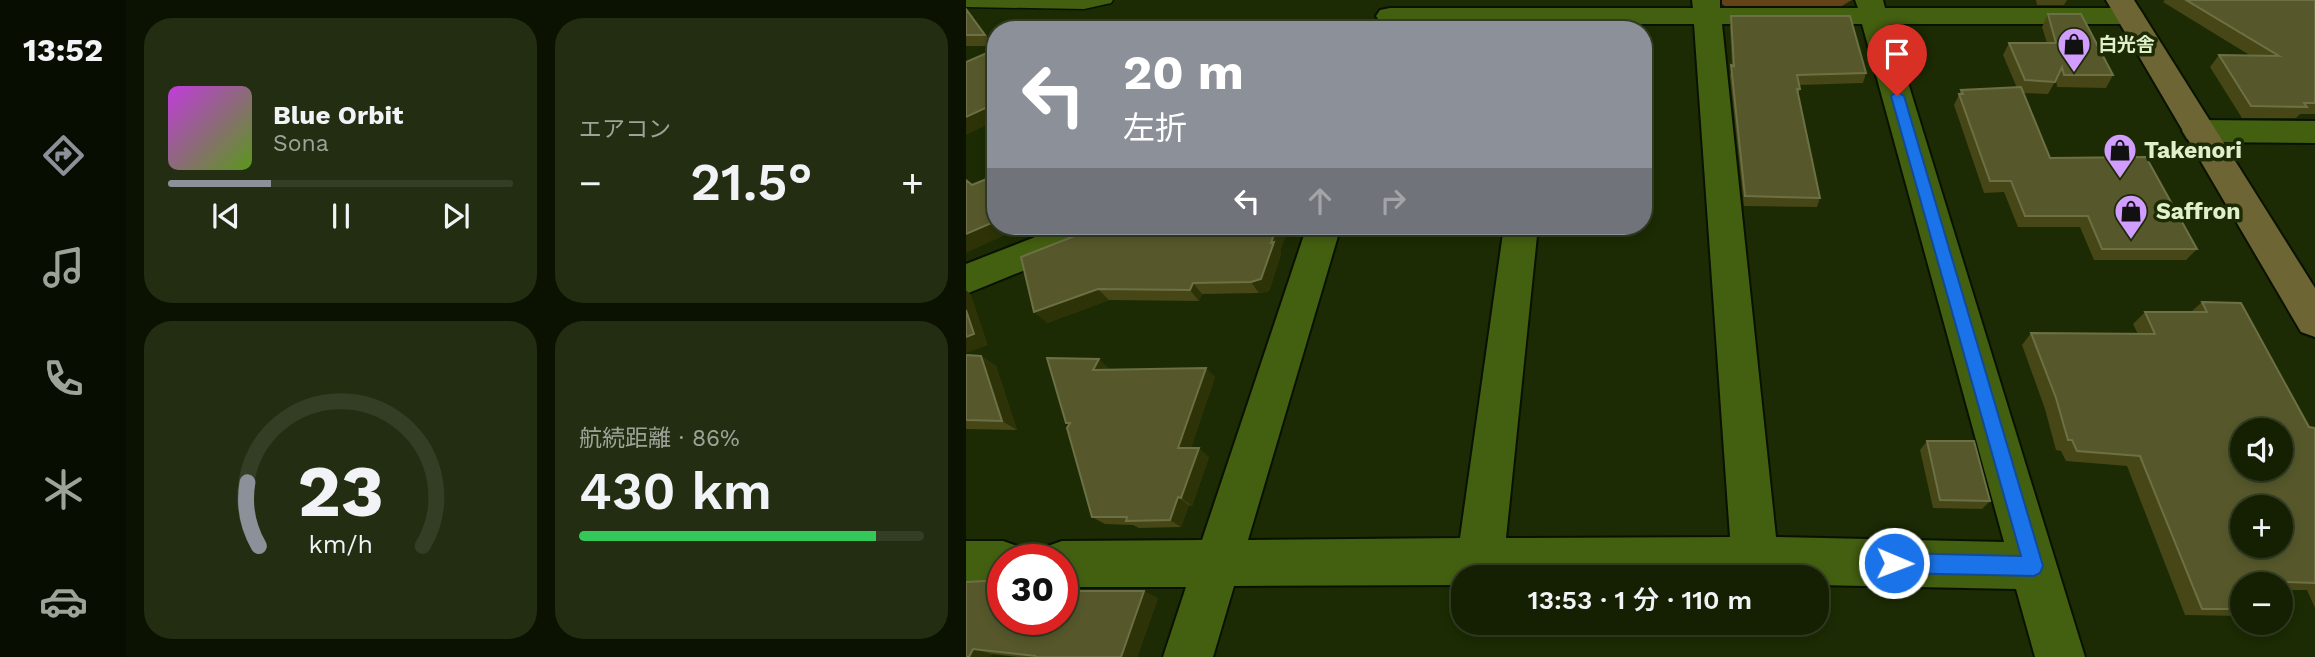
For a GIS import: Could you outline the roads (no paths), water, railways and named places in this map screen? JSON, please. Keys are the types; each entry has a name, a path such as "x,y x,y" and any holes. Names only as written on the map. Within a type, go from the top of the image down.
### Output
{"street":[{"path":"1390,15 1546,15 1707,9 2125,8 2315,321"},
{"path":"1707,9 1755,560"},
{"path":"1872,9 2060,657"},
{"path":"2198,131 2315,132"},
{"path":"966,279 1076,235"},
{"path":"1188,657 1321,235"},
{"path":"1480,563 1520,235"},
{"path":"1078,564 1755,560 2034,566"},
{"path":"966,564 987,564"}],"lane":[{"path":"966,3 1084,5 1105,0"}],"place":[{"name":"白光舎","path":"2074,74"},
{"name":"Takenori","path":"2120,180"},
{"name":"Saffron","path":"2131,241"}]}
